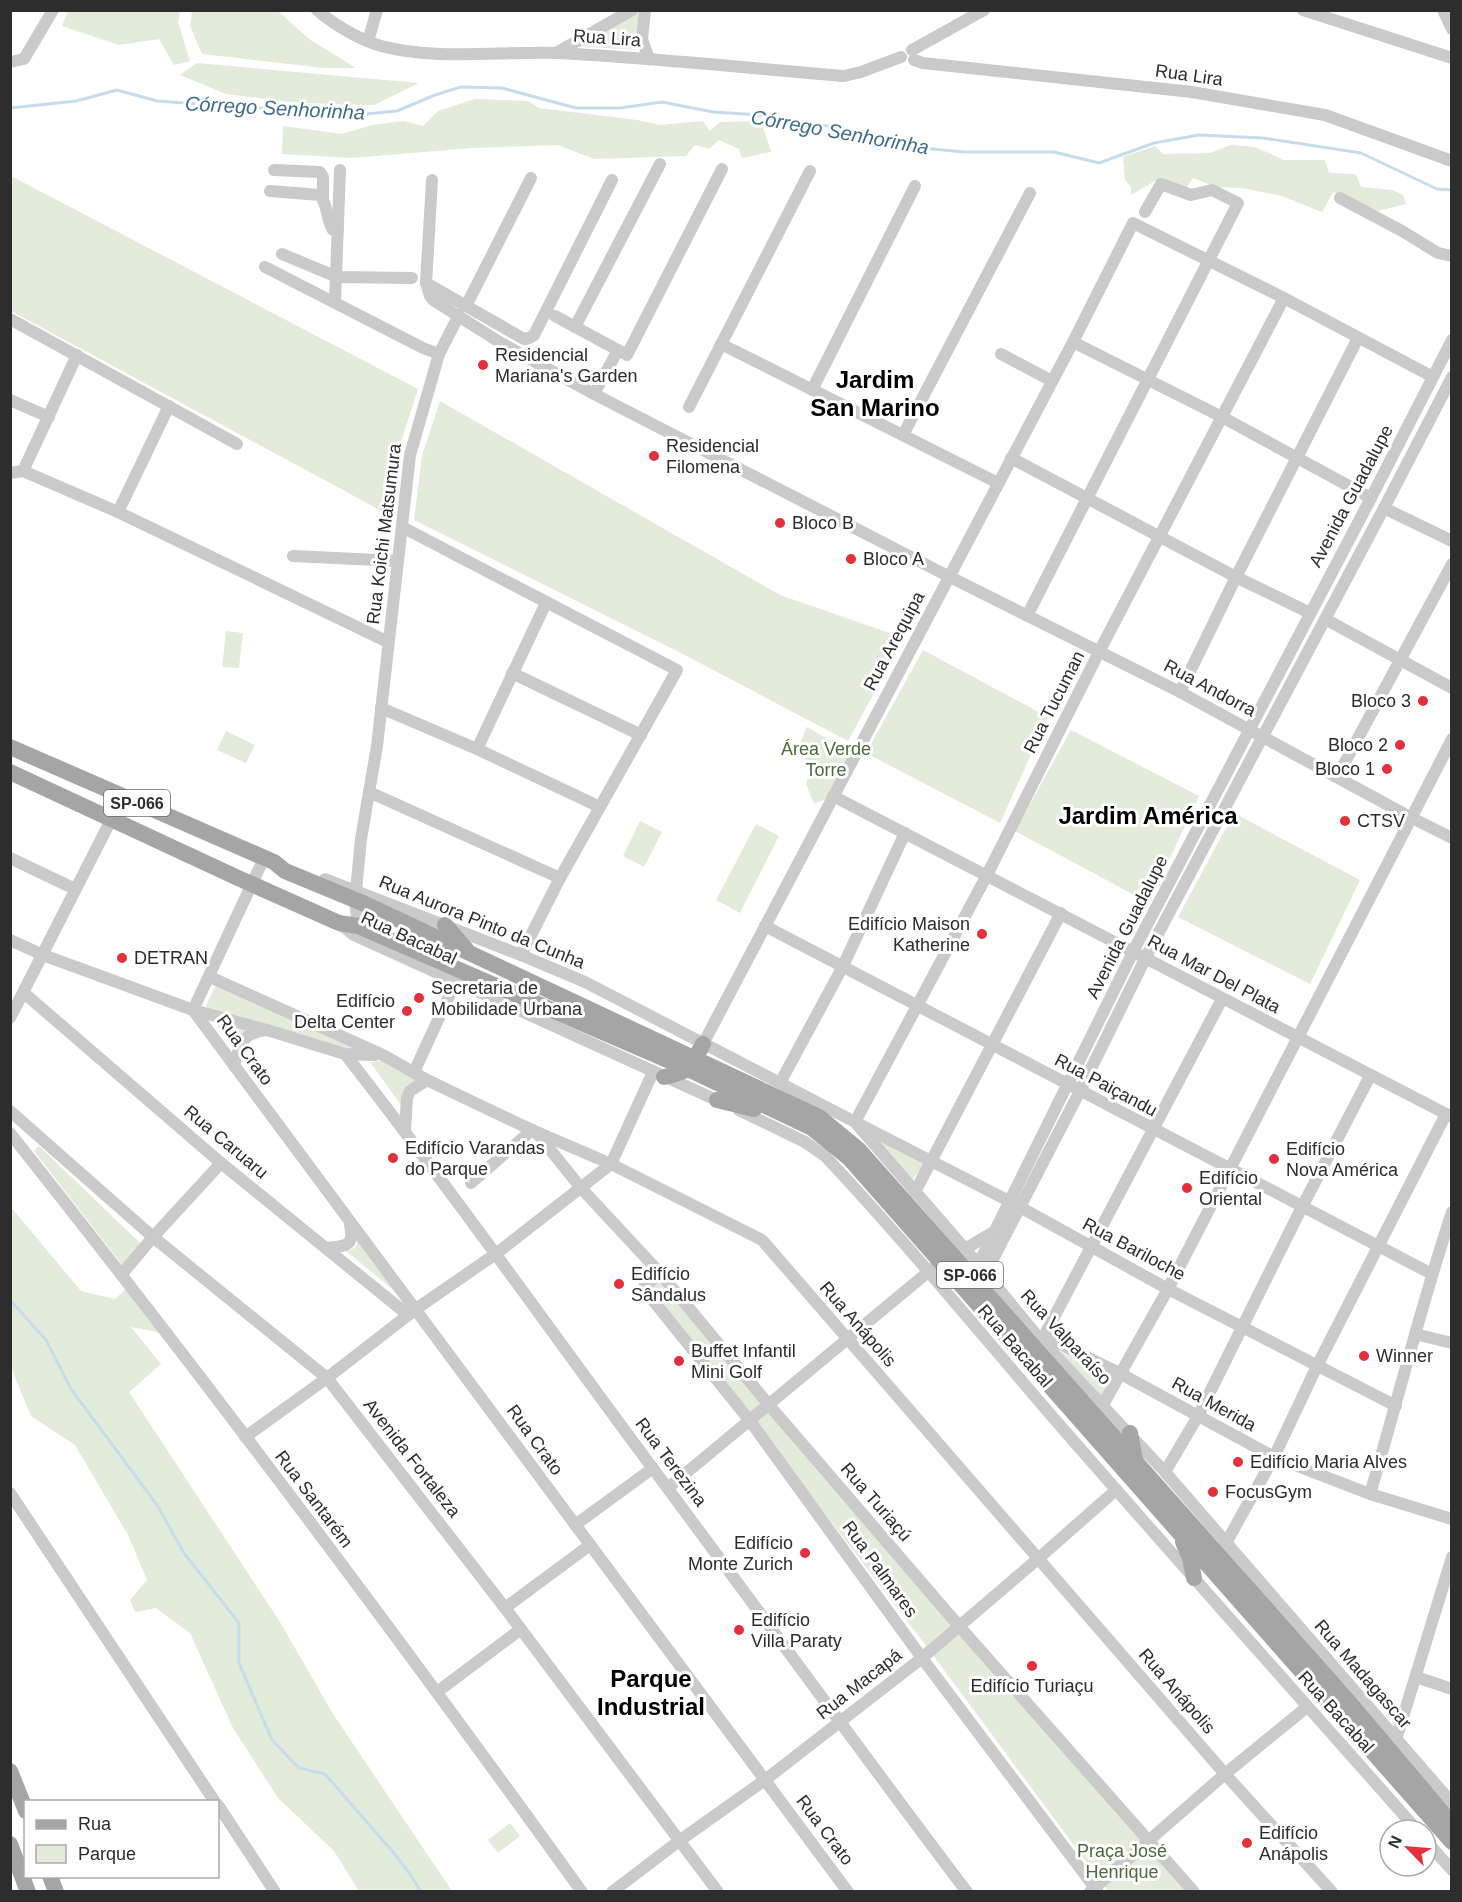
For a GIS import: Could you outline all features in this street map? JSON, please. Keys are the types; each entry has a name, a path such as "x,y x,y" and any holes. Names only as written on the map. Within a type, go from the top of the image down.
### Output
{"main road":[{"name":"SP-066","path":"10,747 269,860 285,871 356,892 471,954 696,1057 819,1117 859,1150 947,1260"},
{"name":"SP-066","path":"10,772 339,923 696,1057 812,1128 849,1158 947,1260 976,1278 1094,1416 1135,1461 1220,1546 1451,1823"},
{"path":"445,925 471,954"},
{"path":"658,1074 678,1074 696,1057"},
{"path":"717,1100 812,1128"},
{"name":"SP-066","path":"1094,1416 1170,1520 1452,1842"},
{"path":"1130,1433 1135,1461"},
{"path":"1170,1520 1190,1557 1194,1578"},
{"path":"1220,1546 1247,1568"},
{"path":"10,1771 24,1806"},
{"path":"10,1845 28,1892"}],"street":[{"path":"10,62 24,59 53,10"},
{"name":"Rua Lira","path":"317,10 327,19 368,41 429,54 555,53 844,76 909,56 922,63 1192,92 1325,115 1452,161"},
{"path":"368,41 377,10"},
{"path":"555,53 632,10"},
{"path":"645,10 642,39 649,59"},
{"path":"909,56 984,10"},
{"path":"1302,10 1452,58"},
{"path":"1443,10 1452,29"},
{"path":"575,327 660,164"},
{"path":"555,316 627,355 722,169"},
{"path":"274,170 320,172 323,177 322,197 329,224 333,230 338,230"},
{"path":"335,302 340,170"},
{"path":"689,407 810,171"},
{"name":"Rua Koichi Matsumura","path":"356,930 356,892 362,839 377,746 410,454 439,354 531,178"},
{"path":"432,180 426,283 430,296 433,300 462,310 524,339 534,335 612,180"},
{"path":"1027,616 1237,205 1237,201 1212,190 1191,195 1161,184 1145,212"},
{"path":"812,390 915,186"},
{"path":"270,191 316,194 322,197"},
{"path":"903,435 1030,193"},
{"path":"1340,198 1438,253 1452,256"},
{"name":"Rua Arequipa","path":"696,1057 1073,342 1133,223 1208,260"},
{"path":"282,254 337,277 412,278"},
{"path":"1208,260 1434,377"},
{"path":"265,267 439,354"},
{"name":"Rua Tucuman","path":"855,1122 987,875 1099,652 1284,298"},
{"path":"462,310 501,343 594,394 618,350"},
{"path":"10,319 237,444"},
{"path":"1180,692 1358,338"},
{"name":"Avenida Guadalupe","path":"1075,1087 1134,952 1452,340"},
{"path":"1073,342 1222,417 1371,498"},
{"path":"721,344 998,483"},
{"path":"1001,354 1052,381"},
{"path":"77,355 49,417 17,472 118,512 388,642"},
{"name":"Avenida Guadalupe","path":"976,1278 992,1261 1014,1204 1075,1087 1146,958 1450,385"},
{"name":"Rua Andorra","path":"594,394 1180,692 1452,838"},
{"path":"10,400 49,417"},
{"path":"118,512 169,406"},
{"path":"1011,458 1236,577 1310,613"},
{"path":"1384,508 1452,541"},
{"path":"402,527 677,670 560,878 521,955"},
{"path":"293,556 398,561"},
{"path":"1337,777 1452,564"},
{"path":"477,749 546,603"},
{"path":"1324,619 1452,688"},
{"path":"512,673 641,735"},
{"path":"381,708 477,749 600,807"},
{"path":"1058,1423 1094,1416 1121,1374 1168,1289 1452,739"},
{"path":"369,792 560,878"},
{"name":"Rua Mar Del Plata","path":"833,796 1449,1116"},
{"path":"10,1018 111,820"},
{"path":"780,1083 842,968 905,833"},
{"path":"10,858 75,889"},
{"path":"193,1010 252,884 269,860"},
{"name":"Rua Aurora Pinto da Cunha","path":"356,892 445,925 585,982 696,1057"},
{"path":"915,1192 1061,913"},
{"name":"Rua Paiçandu","path":"765,926 1431,1274"},
{"name":"Rua Bacabal","path":"356,930 456,981 806,1142 825,1156 947,1260 962,1312 1405,1818"},
{"path":"10,940 42,955 193,1010 345,1054 383,1055"},
{"name":"Rua Anápolis","path":"210,977 383,1055 428,1080 611,1164 762,1240 1225,1774 1332,1892"},
{"path":"414,1072 456,981"},
{"name":"Rua Caruaru","path":"24,993 221,1163 326,1248 412,1312"},
{"path":"1041,1337 1222,999"},
{"name":"Rua Crato","path":"193,1010 350,1223 412,1312 575,1525 848,1892"},
{"path":"234,1066 245,1037 254,1032 267,1030"},
{"name":"Rua Terezina","path":"345,1054 496,1253 652,1468 967,1892"},
{"path":"696,1057 780,1083 855,1122 915,1192 947,1260"},
{"path":"245,1437 327,1378 412,1312 496,1253 611,1164 658,1074"},
{"path":"1165,1472 1198,1416 1370,1076"},
{"path":"405,1131 407,1098 410,1091 428,1080"},
{"name":"Avenida Fortaleza","path":"10,1111 153,1237 327,1378 521,1629 718,1892"},
{"path":"1220,1546 1274,1457 1378,1246 1449,1116"},
{"name":"Rua Bariloche","path":"855,1122 1014,1204 1168,1289 1396,1406"},
{"path":"471,1183 534,1130"},
{"name":"Rua Turiaçú","path":"534,1130 581,1188 660,1273 769,1405 960,1626 1194,1892"},
{"name":"Rua Santarém","path":"10,1133 122,1274 245,1437 437,1692 582,1892"},
{"path":"122,1274 221,1163"},
{"name":"Avenida Guadalupe","path":"962,1312 993,1233 1014,1204"},
{"path":"1370,1494 1431,1274 1452,1212"},
{"path":"326,1248 346,1246 350,1242 352,1236 350,1223"},
{"path":"668,1488 947,1260 993,1233"},
{"name":"Rua Palmares","path":"660,1273 643,1288 750,1421 1094,1890"},
{"name":"Rua Valparaíso","path":"976,1278 1041,1337 1094,1416 1130,1433 1165,1472 1220,1546"},
{"path":"1415,1334 1452,1343"},
{"name":"Rua Merida","path":"1041,1337 1121,1374 1274,1457 1370,1494 1452,1519"},
{"path":"575,1525 652,1468"},
{"name":"Rua Macapá","path":"612,1892 765,1780 922,1658 1116,1490"},
{"path":"10,1493 214,1800"},
{"path":"505,1608 590,1545"},
{"path":"1396,1740 1452,1557"},
{"name":"Rua Madagascar","path":"1247,1568 1452,1803"},
{"path":"437,1692 521,1629"},
{"path":"1416,1677 1452,1689"},
{"path":"1094,1890 1225,1774 1307,1707"},
{"path":"219,1807 275,1892"},
{"path":"1438,1854 1452,1870"}],"green space":[{"path":"68,11 180,11 178,22 190,61 174,65 159,39 119,45 62,26"},
{"path":"192,11 278,11 309,39 356,68 324,68 202,54 190,26"},
{"path":"640,11 636,50 575,46"},
{"path":"197,63 419,83 374,105 298,103 226,94 180,75"},
{"path":"475,99 528,101 539,108 660,125 703,121 710,131 720,122 761,121 771,152 742,158 739,149 719,140 709,149 695,145 686,156 594,159 558,145 472,148 352,158 282,154 283,126 342,134 372,125 403,121 423,126 438,111"},
{"path":"1231,145 1255,147 1284,160 1325,160 1329,173 1356,174 1361,187 1393,190 1403,195 1406,204 1378,211 1333,192 1322,212 1282,196 1242,188 1216,187 1193,178 1185,190 1155,181 1131,195 1131,187 1125,180 1123,157 1155,146 1163,154 1210,153"},
{"path":"11,176 418,389 402,439 391,516 11,311"},
{"path":"440,401 780,595 904,638 848,741 683,654 414,520 422,456"},
{"path":"226,631 243,633 239,668 222,667"},
{"path":"923,650 1048,717 1000,823 866,753"},
{"name":"Área Verde Torre","path":"807,727 850,752 831,797 814,804 806,784 810,770 798,748"},
{"path":"1071,730 1199,796 1149,903 1015,831"},
{"path":"226,731 255,745 246,763 217,750"},
{"path":"1234,813 1360,880 1310,984 1178,917"},
{"path":"640,821 662,832 644,867 623,856"},
{"path":"756,824 779,836 740,913 716,900"},
{"path":"216,985 328,1035 362,1053 256,1021 240,1037 233,1049 212,1019 206,1006"},
{"path":"382,1061 418,1080 401,1105 370,1062"},
{"path":"868,1131 927,1162 912,1180"},
{"path":"39,1146 140,1243 123,1266 34,1151"},
{"path":"10,1206 81,1291 115,1299 127,1288 161,1333 131,1327 161,1364 129,1392 280,1622 333,1714 452,1891 359,1891 334,1851 278,1798 233,1728 190,1633 156,1608 135,1612 130,1600 147,1580 128,1535 75,1445 31,1416 11,1368"},
{"path":"359,1239 402,1297 346,1251 355,1248"},
{"name":"Praça José Henrique","path":"660,1277 819,1473 1187,1891 1108,1891 927,1647 748,1413 646,1288"},
{"path":"1055,1349 1114,1377 1101,1399"},
{"path":"510,1823 520,1836 498,1853 488,1840"}],"waterway":[{"name":"Córrego Senhorinha","path":"10,108 76,101 117,90 157,101 355,115 397,111 461,87 502,88 576,108 620,108 662,102 713,112 788,119 833,127 912,147 964,152 1054,152 1099,163 1154,143 1199,135 1263,138 1361,153 1437,189 1452,190"},
{"path":"10,1300 46,1340 71,1389 157,1505 184,1553 239,1623 239,1663 272,1740 299,1768 325,1774 393,1852 421,1892"}],"place":[{"name":"Residencial Mariana's Garden","path":"483,365"},
{"name":"Residencial Filomena","path":"654,456"},
{"name":"Bloco B","path":"780,523"},
{"name":"Bloco A","path":"851,559"},
{"name":"Bloco 3","path":"1423,701"},
{"name":"Bloco 2","path":"1400,745"},
{"name":"Bloco 1","path":"1387,769"},
{"name":"CTSV","path":"1345,821"},
{"name":"Edifício Maison Katherine","path":"982,934"},
{"name":"DETRAN","path":"122,958"},
{"name":"Secretaria de Mobilidade Urbana","path":"419,998"},
{"name":"Edifício Delta Center","path":"407,1011"},
{"name":"Edifício Varandas do Parque","path":"393,1158"},
{"name":"Edifício Nova América","path":"1274,1159"},
{"name":"Edifício Oriental","path":"1187,1188"},
{"name":"Edifício Sândalus","path":"619,1284"},
{"name":"Winner","path":"1364,1356"},
{"name":"Buffet Infantil Mini Golf","path":"679,1361"},
{"name":"Edifício Maria Alves","path":"1238,1462"},
{"name":"FocusGym","path":"1213,1492"},
{"name":"Edifício Monte Zurich","path":"805,1553"},
{"name":"Edifício Villa Paraty","path":"739,1630"},
{"name":"Edifício Turiaçu","path":"1032,1666"},
{"name":"Edifício Anápolis","path":"1247,1843"}],"district":[{"name":"Jardim San Marino","path":"875,394"},
{"name":"Jardim América","path":"1148,816"},
{"name":"Parque Industrial","path":"651,1693"}]}
